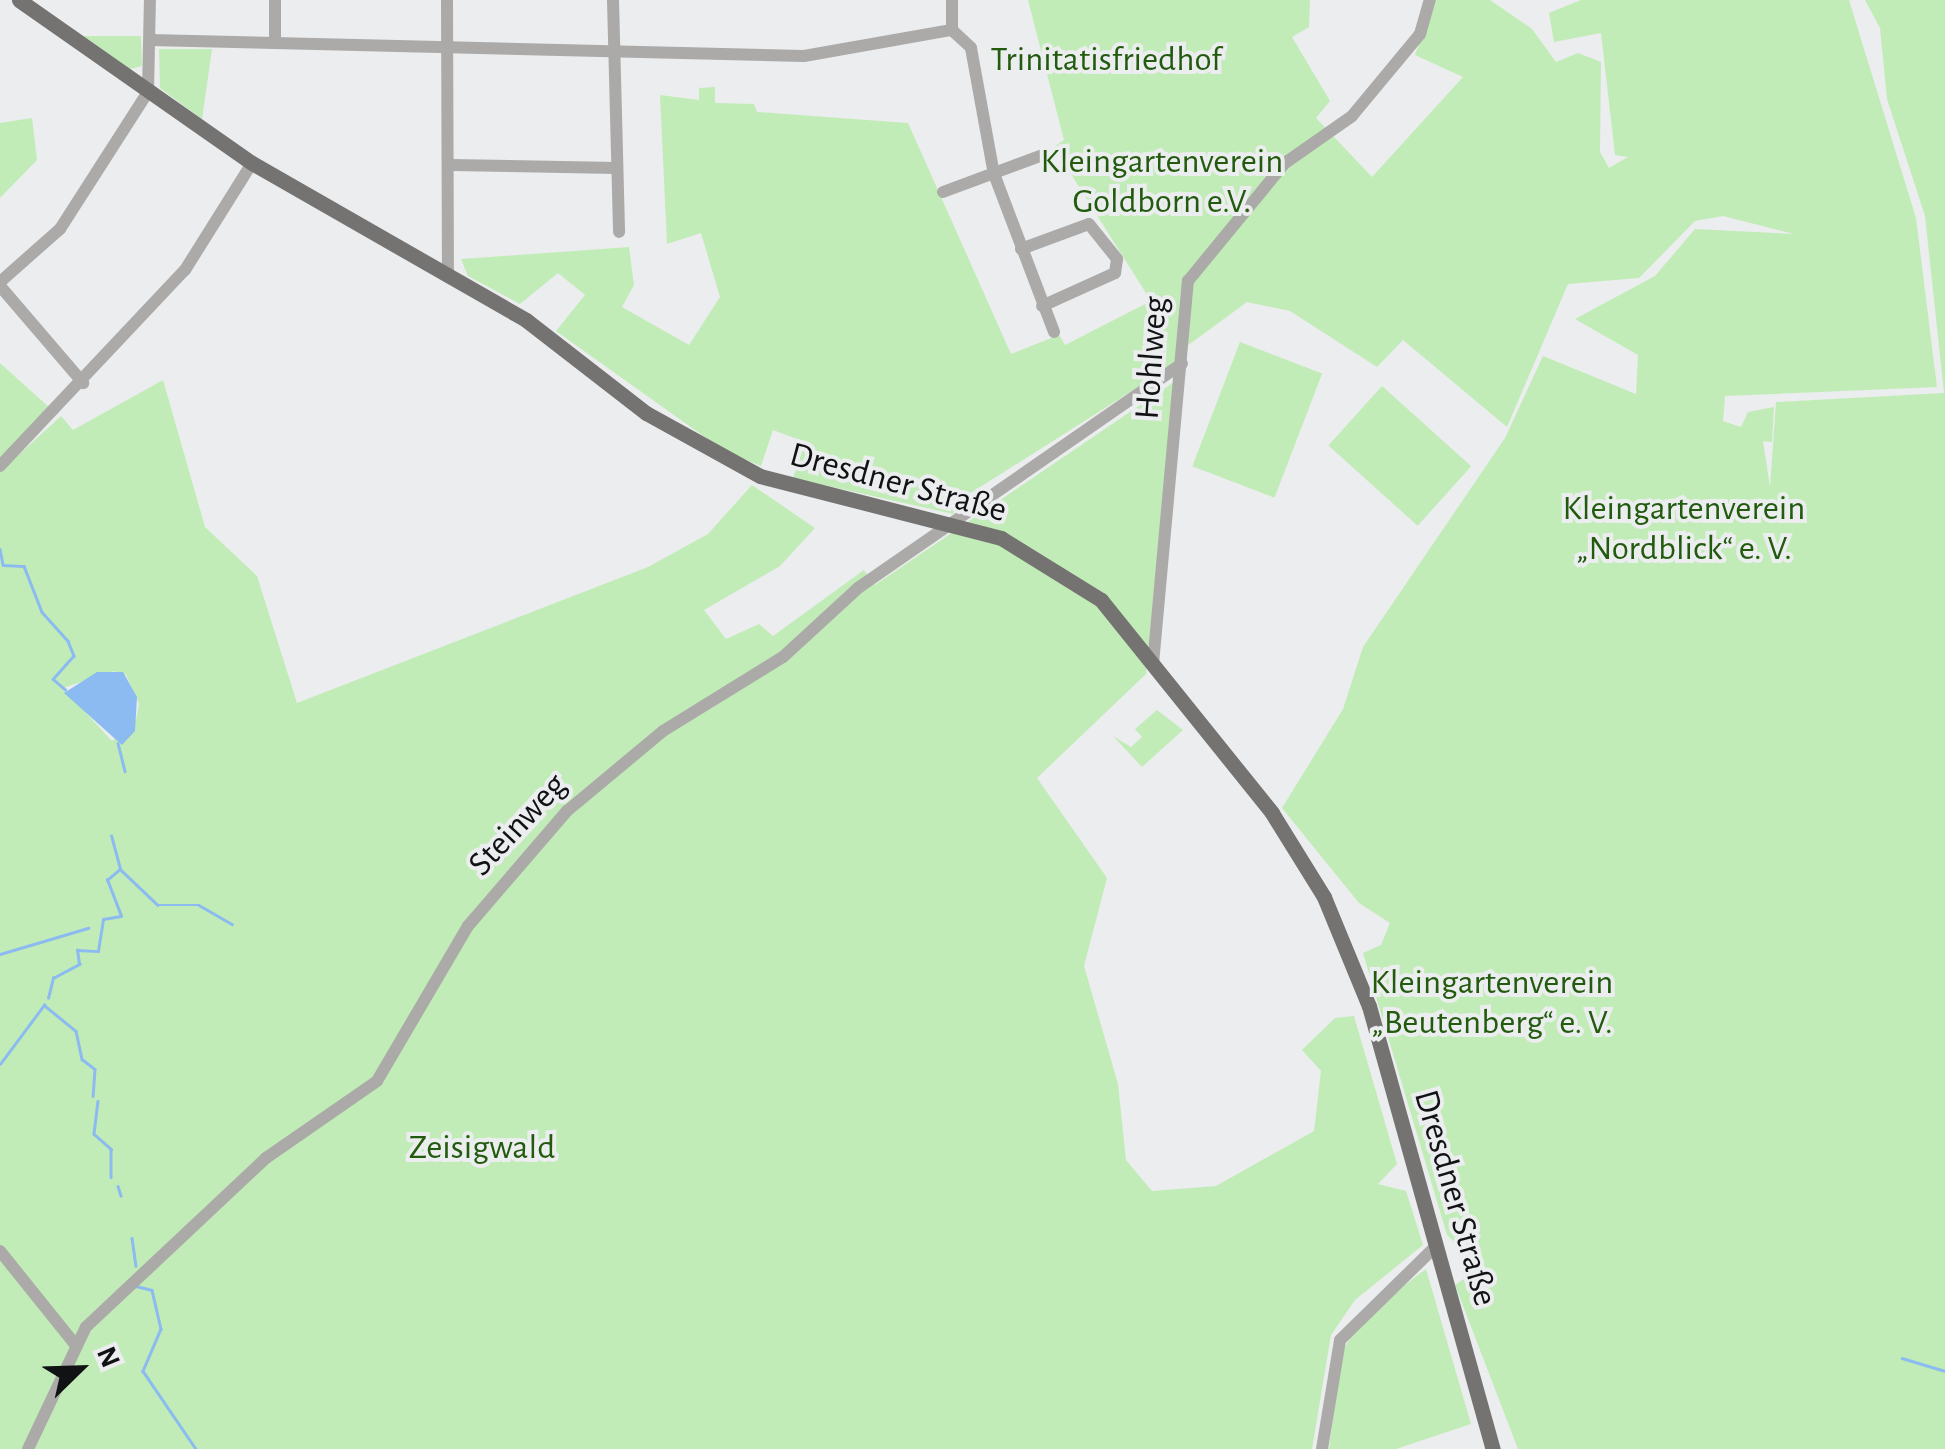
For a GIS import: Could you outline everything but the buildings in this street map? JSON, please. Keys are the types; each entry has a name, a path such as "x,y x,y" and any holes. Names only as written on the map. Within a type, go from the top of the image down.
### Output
{"main road":[{"name":"Dresdner Straße","path":"21,1 252,163 526,320 646,413 760,476 954,523 1056,566 1130,636 1272,813 1324,897 1368,1006 1482,1404"},
{"path":"1482,1404 1493,1449"},
{"path":"1482,1404 1500,1449"}],"street":[{"path":"83,383 0,284 54,238 148,92 150,0"},
{"path":"275,0 275,42"},
{"path":"448,0 452,164 448,277"},
{"path":"613,0 619,232"},
{"path":"952,0 952,30 971,48 994,174 1054,332"},
{"name":"Hohlweg","path":"1152,664 1159,638 1188,281 1285,162 1352,116 1420,34 1430,0"},
{"path":"150,40 838,55 952,30"},
{"path":"943,192 1045,154"},
{"path":"0,466 83,383 186,270 252,163"},
{"path":"452,164 617,168"},
{"path":"1021,249 1089,224 1117,259 1115,273 1042,306"},
{"name":"Steinweg","path":"28,1449 74,1344 266,1158 378,1081 468,926 567,811 1095,419 1182,364"},
{"path":"1130,636 1159,638"},
{"path":"1322,1449 1340,1340 1437,1245"},
{"path":"0,1251 74,1344"}],"green space":[{"path":"1028,0 1310,0 1309,27 1292,37 1330,101 1316,118 1372,177 1463,77 1415,55 1435,0 1490,0 1532,29 1556,62 1578,53 1601,62 1600,152 1609,168 1628,157 1615,155 1601,33 1554,42 1549,13 1581,0 1849,0 1916,218 1937,387 1725,396 1723,421 1741,427 1748,412 1774,407 1772,442 1763,441 1770,487 1776,402 1944,393 1925,216 1887,99 1880,28 1865,0 1945,0 1945,1449 1518,1449 1455,1285 1480,1268 1447,1235 1363,953 1381,945 1390,923 1359,903 1282,808 1343,709 1363,647 1505,438 1543,356 1636,394 1638,355 1575,319 1655,276 1695,229 1794,234 1723,216 1695,221 1639,278 1568,284 1507,427 1403,340 1377,367 1290,311 1247,302 1187,346 1180,292 1179,361 963,498 953,514 793,478 805,442 773,430 761,466 723,450 556,331 585,295 558,273 520,304 468,276 461,259 629,247 634,285 622,307 689,345 720,297 701,233 667,244 660,95 699,100 699,88 715,87 715,103 754,104 757,112 908,123 1011,354 1059,335 1065,345 1151,301 1054,147 1064,140"},
{"path":"83,36 141,36 142,66 130,69"},
{"path":"159,49 212,49 202,119 160,88"},
{"path":"32,118 37,160 0,198 0,123"},
{"path":"1240,342 1322,374 1274,498 1192,466"},
{"path":"0,363 51,409 0,458"},
{"name":"Zeisigwald","path":"163,380 205,527 257,576 297,703 648,567 708,534 752,485 815,528 780,566 704,610 726,639 759,624 773,636 864,570 875,585 1174,382 1146,674 1037,778 1107,878 1084,966 1118,1084 1126,1160 1152,1191 1216,1186 1314,1131 1321,1071 1302,1050 1335,1018 1354,1016 1397,1164 1378,1184 1406,1191 1423,1245 1355,1300 1331,1335 1312,1449 0,1449 0,472 61,416 73,430","holes":["113,671 126,675 139,704 136,720 112,741 63,688"]},
{"path":"1382,386 1471,466 1418,526 1328,445"},
{"path":"1157,710 1183,730 1142,767 1113,736 1131,747 1142,737 1135,729"},
{"path":"1426,1269 1471,1424 1396,1449 1329,1449 1341,1355 1360,1319"}],"water":[{"path":"97,672 123,672 137,697 135,731 122,745 64,693"}],"waterway":[{"path":"0,549 3,565 24,566 42,612 68,641 74,656 53,679 65,689"},
{"path":"118,743 125,771"},
{"path":"48,998 53,978 79,964 77,950 98,951 103,919 121,916 107,880 120,869 111,836"},
{"path":"120,869 158,905 199,905 232,924"},
{"path":"0,954 88,928"},
{"path":"0,1064 44,1005 76,1031 82,1059 95,1069 93,1096"},
{"path":"98,1101 94,1134 111,1149 111,1177"},
{"path":"118,1186 121,1196"},
{"path":"132,1238 136,1266"},
{"path":"136,1286 152,1290 161,1329 143,1371 196,1449"},
{"path":"1902,1358 1945,1371"}],"park label":[{"name":"Trinitatisfriedhof","path":"1106,60"},
{"name":"Kleingartenverein Goldborn e.V.","path":"1162,182"},
{"name":"Kleingartenverein „Nordblick“ e. V.","path":"1684,529"},
{"name":"Kleingartenverein „Beutenberg“ e. V.","path":"1492,1003"}]}
